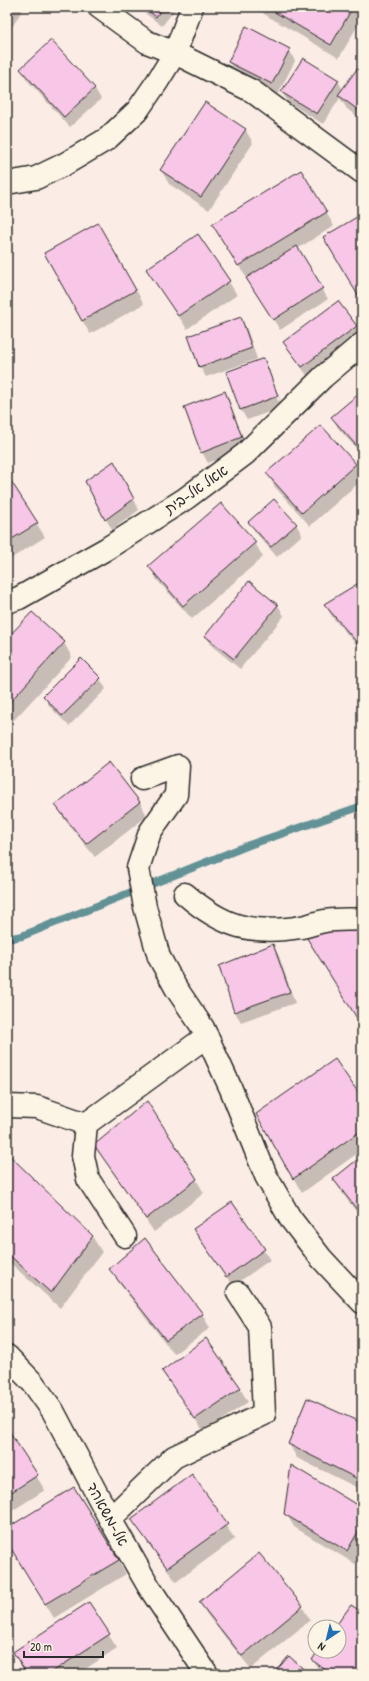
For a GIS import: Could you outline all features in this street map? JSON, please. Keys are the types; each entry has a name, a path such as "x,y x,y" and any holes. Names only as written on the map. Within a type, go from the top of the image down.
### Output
{"street":[{"path":"99,7 147,42 175,53 252,91 362,172"},
{"path":"7,183 36,178 65,164 107,139 137,111 175,53 192,7"},
{"name":"אאל אל-בית","path":"7,602 19,598 106,549 185,499 245,454 323,377 362,344"},
{"path":"142,779 178,766 176,795 150,832 138,868 145,906 159,958 176,988 207,1036 231,1089 266,1176 290,1218 321,1258 362,1302"},
{"path":"185,894 204,910 230,924 258,930 302,927 325,921 362,919"},
{"path":"125,1236 88,1179 83,1156 86,1124 207,1036"},
{"path":"7,1106 37,1107 86,1124"},
{"path":"110,1519 174,1457 264,1414 260,1327 238,1293"},
{"name":"אל-משאהד","path":"7,1356 33,1383 52,1411 110,1519 150,1587 207,1674"}],"building":[{"path":"144,7 163,7 156,17"},
{"path":"266,7 353,7 331,45"},
{"path":"246,26 290,49 272,84 228,62"},
{"path":"51,40 95,88 64,117 20,69"},
{"path":"303,58 339,80 317,114 281,92"},
{"path":"362,62 362,113 338,95"},
{"path":"205,102 246,129 201,197 160,170"},
{"path":"301,170 327,212 238,266 212,224"},
{"path":"362,214 362,302 323,237"},
{"path":"98,223 136,290 82,321 44,253"},
{"path":"198,234 230,281 178,316 146,269"},
{"path":"297,246 323,288 273,320 246,278"},
{"path":"338,301 357,326 302,367 283,342"},
{"path":"241,317 252,348 199,367 188,336"},
{"path":"264,358 278,396 240,410 226,372"},
{"path":"225,391 242,437 201,453 184,407"},
{"path":"362,391 362,452 331,417"},
{"path":"321,425 356,464 302,513 266,473"},
{"path":"114,461 134,499 105,520 85,481"},
{"path":"7,475 38,523 7,542"},
{"path":"274,499 297,524 271,547 248,522"},
{"path":"221,503 256,542 183,606 148,566"},
{"path":"249,581 278,605 234,659 205,636"},
{"path":"362,581 362,643 359,645 324,604"},
{"path":"32,612 65,642 7,705 7,638"},
{"path":"81,658 101,678 62,716 43,696"},
{"path":"109,762 140,802 86,844 55,805"},
{"path":"340,928 362,931 362,1022 360,1023 305,935"},
{"path":"273,944 290,992 234,1012 219,966"},
{"path":"335,1059 362,1098 362,1130 293,1179 256,1114"},
{"path":"147,1101 197,1179 146,1219 94,1145"},
{"path":"7,1153 93,1236 51,1293 7,1253"},
{"path":"362,1156 362,1216 333,1179"},
{"path":"232,1202 265,1249 226,1277 193,1229"},
{"path":"145,1238 203,1314 166,1340 109,1269"},
{"path":"206,1338 241,1388 195,1419 162,1371"},
{"path":"307,1398 362,1423 362,1481 288,1444"},
{"path":"7,1428 38,1475 7,1495"},
{"path":"291,1465 362,1508 362,1525 347,1551 284,1514"},
{"path":"192,1474 228,1524 167,1568 131,1519"},
{"path":"74,1487 119,1560 45,1604 7,1542 7,1528"},
{"path":"259,1553 303,1606 242,1656 199,1602"},
{"path":"89,1602 110,1634 49,1674 27,1674 13,1652"},
{"path":"351,1605 362,1612 362,1667 357,1674 331,1674 312,1660 347,1659 347,1619 341,1619"},
{"path":"289,1656 309,1674 273,1674"}],"waterway":[{"path":"7,939 22,936 249,845 362,806"}]}
